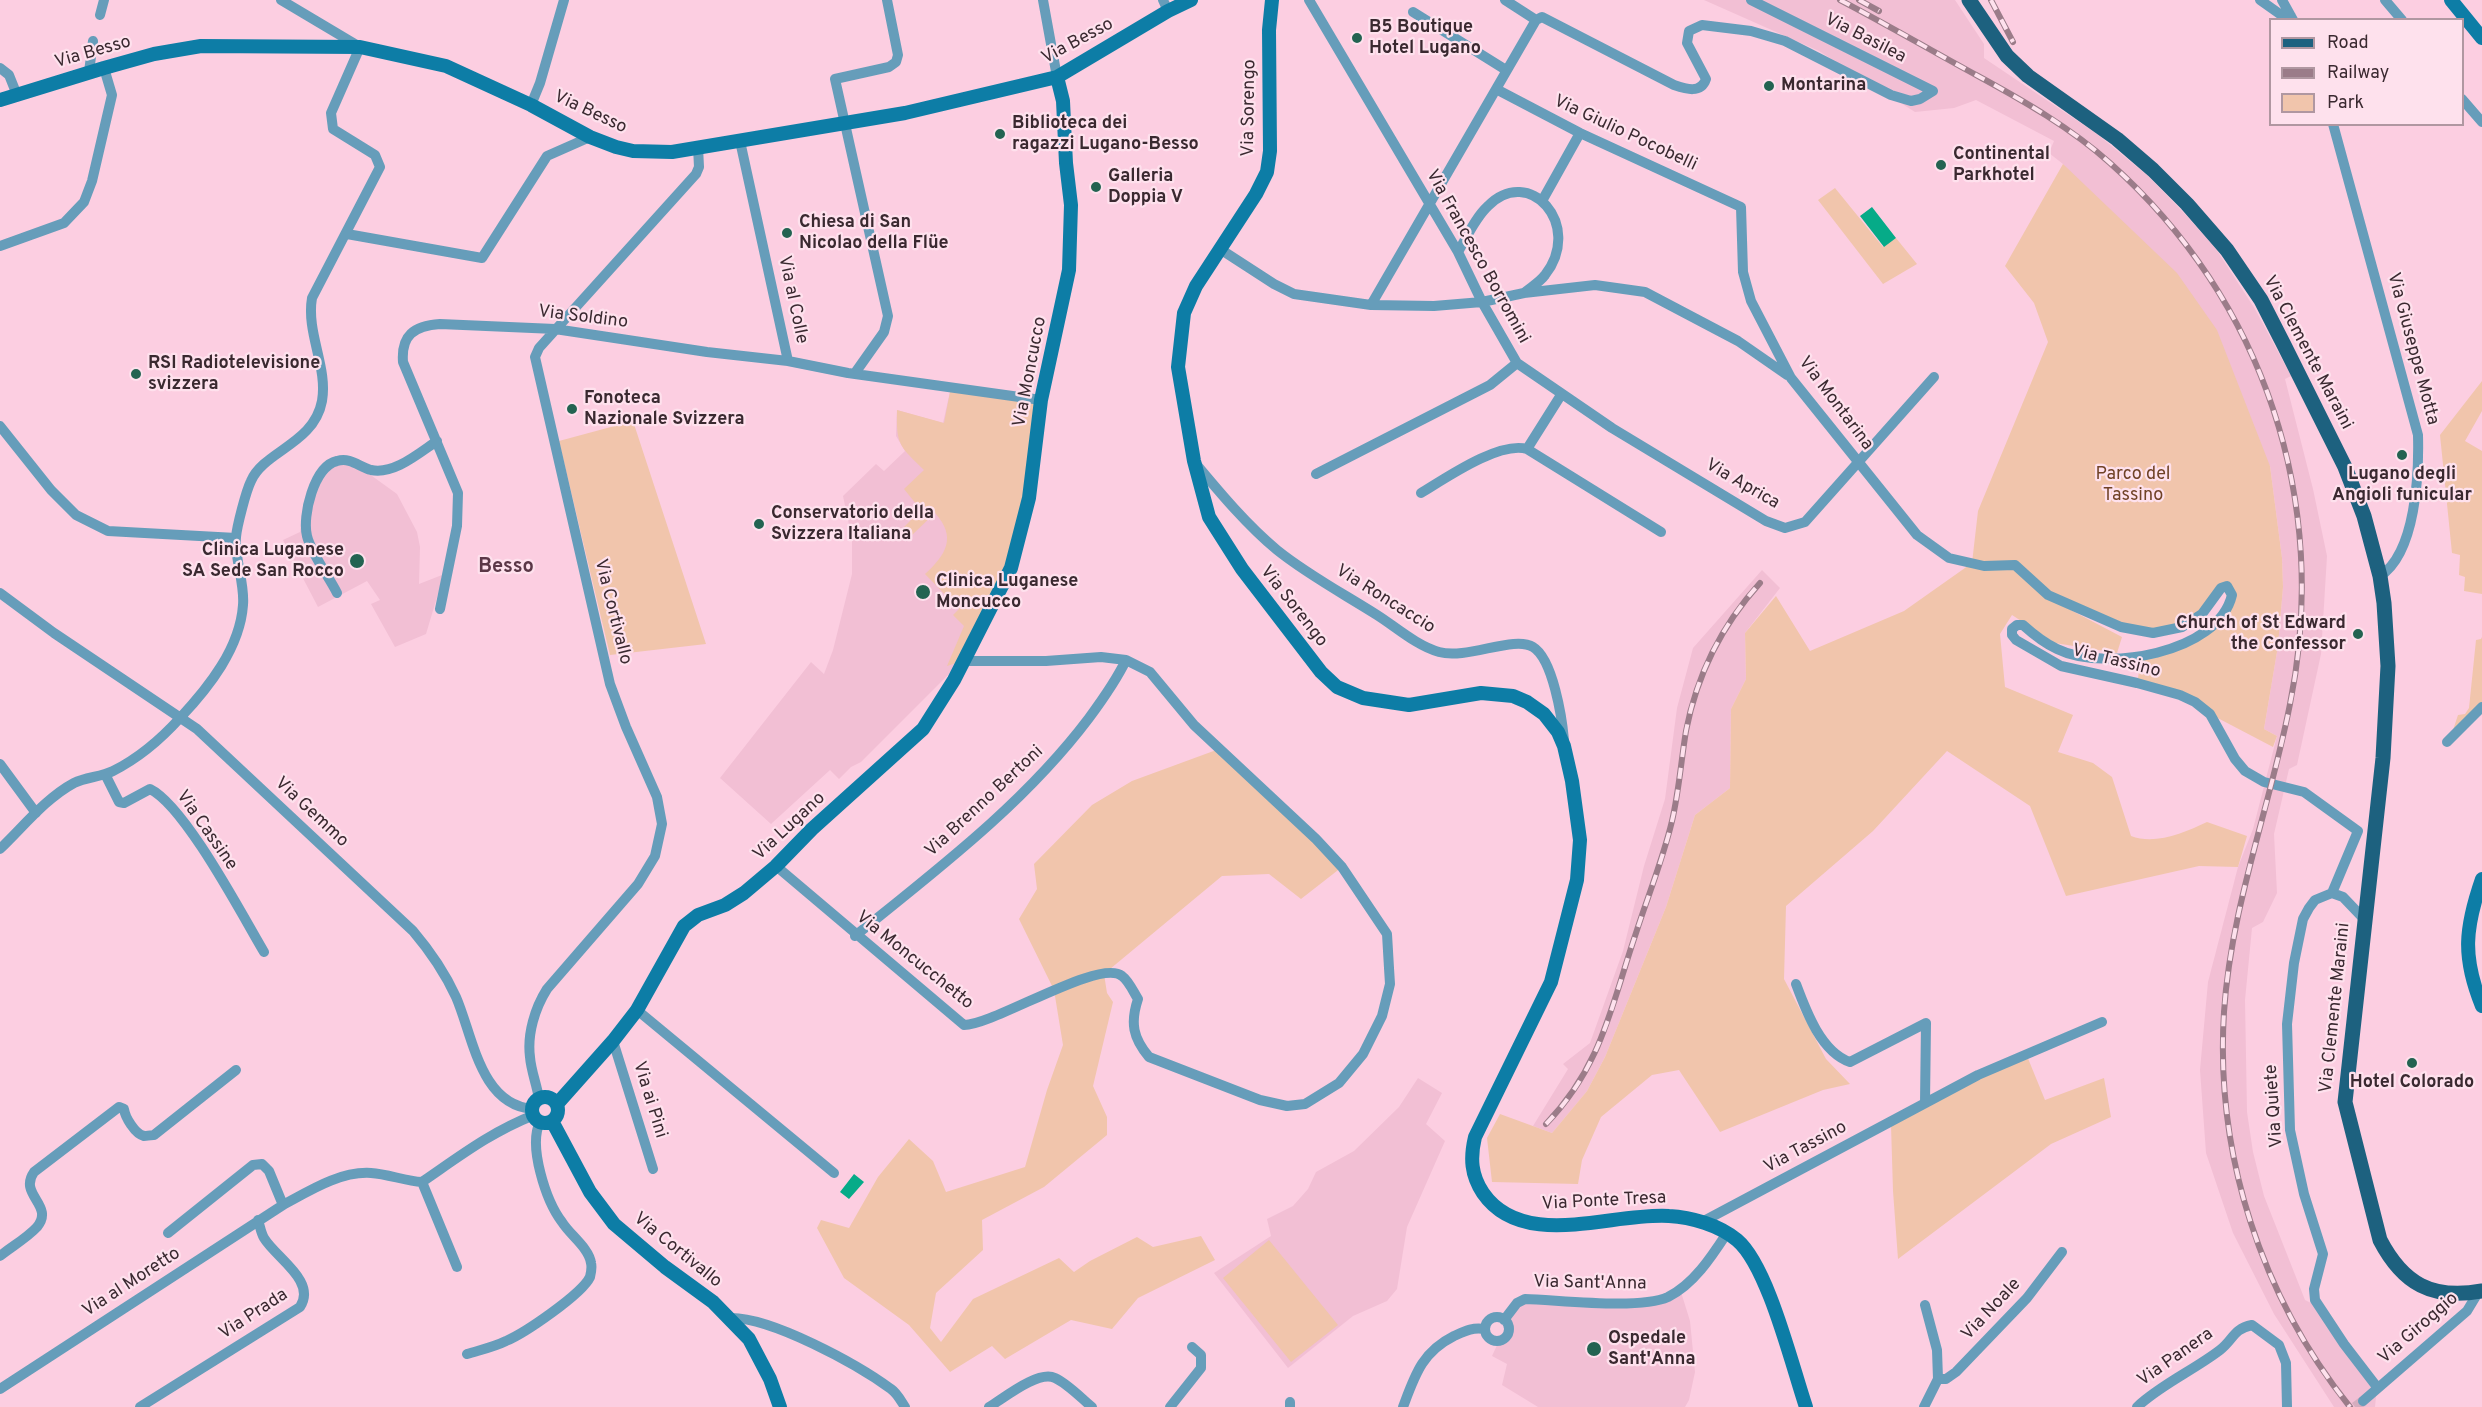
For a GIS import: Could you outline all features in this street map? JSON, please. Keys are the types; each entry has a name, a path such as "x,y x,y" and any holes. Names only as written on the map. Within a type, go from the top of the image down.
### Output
{"main road":[{"name":"Via Besso","path":"0,100 154,54 201,46 360,47 446,66 531,105 590,137 633,151 672,152 905,113 1057,77 1166,5 1191,0"},
{"name":"Via Sorengo","path":"1272,0 1269,30 1270,151 1267,172 1256,194 1196,286 1184,313 1178,367 1194,462 1209,517 1242,569 1321,672 1336,687 1364,698 1409,705 1481,693 1513,696 1527,702 1544,714 1558,732 1564,746 1572,781 1580,840 1578,871 1551,982 1515,1054"},
{"path":"2451,0 2482,38"},
{"name":"Via Clemente Maraini","path":"1976,2 2007,56 2028,76 2117,139 2153,170 2187,204 2227,250 2260,300 2345,467 2364,516 2380,576 2388,666 2383,758 2345,1102 2380,1240 2390,1259 2402,1273 2414,1282 2443,1292 2459,1294 2481,1291"},
{"name":"Via Moncucco","path":"963,661 1011,568 1029,498 1041,400 1065,293 1070,260 1071,205 1063,101 1057,77"},
{"name":"Via Lugano","path":"539,1113 547,1097 557,1104 613,1041 637,1010 684,926 698,915 725,905 776,866 812,829 923,729 963,661"},
{"path":"2482,879 2472,907 2468,940 2472,980 2482,1006"},
{"name":"Via Ponte Tresa","path":"1515,1054 1482,1119 1472,1151 1472,1168 1477,1184 1497,1208 1511,1216 1542,1225 1560,1226 1666,1215 1702,1222 1727,1233 1746,1249 1764,1281 1806,1407"},
{"name":"Via Cortivallo","path":"539,1113 590,1192 614,1224 730,1318 748,1339 759,1356 780,1407"}],"street":[{"path":"100,15 104,0"},
{"path":"0,849 36,813 76,782 105,774 136,758 181,716 224,662 235,639 243,604 236,538 252,479 262,467 302,436 315,419 322,402 323,384 309,312 310,305 380,167 375,155 333,129 331,113 360,47 281,0"},
{"path":"300,12 305,0"},
{"path":"531,105 540,83 564,0"},
{"path":"855,373 884,332 888,316 835,79 889,67 896,62 898,55 887,0"},
{"path":"1043,0 1057,77"},
{"name":"Via Francesco Borromini","path":"1309,0 1458,252 1482,302 1516,363 1491,385 1316,474"},
{"path":"1371,306 1536,20 1505,0"},
{"name":"Via Basilea","path":"1536,20 1542,17 1674,85 1697,89 1704,85 1706,79 1687,44 1689,31 1702,25 1726,26 1785,41 1891,95 1911,100 1920,99 1933,91 1750,0"},
{"path":"2260,0 2284,17 2292,18"},
{"path":"2282,0 2292,18"},
{"path":"2385,0 2400,18"},
{"path":"1413,12 1506,70"},
{"path":"89,72 93,41"},
{"path":"0,68 9,75 17,95"},
{"path":"0,246 64,223 84,202 92,181 112,95 105,68"},
{"name":"Via Giulio Pocobelli","path":"1496,89 1580,133 1741,207"},
{"path":"2464,100 2482,122"},
{"name":"Via Giuseppe Motta","path":"2334,126 2418,435 2418,482 2408,529 2397,560 2391,570 2380,576"},
{"path":"1542,201 1580,133"},
{"path":"347,234 482,258 547,156 590,137"},
{"name":"Via al Colle","path":"740,141 788,361"},
{"name":"Via Cortivallo","path":"539,1113 530,1057 533,1022 538,1005 548,990 638,884 655,856 662,824 657,797 610,684 535,357 539,348 696,174 699,167 698,147"},
{"path":"1458,252 1488,206 1503,195 1523,192 1542,201 1551,208 1556,220 1560,235 1557,252 1545,275 1524,293"},
{"name":"Via Montarina","path":"1741,207 1743,272 1751,301 1791,378 1917,535 1949,558"},
{"path":"1220,249 1274,284 1294,294 1371,306 1434,306 1482,302 1524,293 1595,285 1645,292 1738,340 1791,378"},
{"name":"Via Soldino","path":"440,609 457,526 458,493 403,362 402,346 411,333 423,325 555,330 788,361 1041,400"},
{"name":"Via Aprica","path":"1516,363 1561,395 1766,521 1785,528 1805,522 1934,377"},
{"path":"1527,449 1561,395"},
{"path":"0,426 51,490 76,515 108,531 236,538"},
{"path":"337,593 308,539 305,523 314,484 326,466 337,461 351,460 370,470 380,471 404,463 437,441"},
{"path":"1421,493 1449,476 1506,448 1517,446 1527,449 1661,532"},
{"name":"Via Roncaccio","path":"1194,462 1238,512 1278,550 1426,646 1455,655 1517,643 1532,645 1546,664 1559,704 1564,746"},
{"name":"Via Tassino","path":"1949,558 1984,566 2015,565 2048,595 2121,627 2153,633 2182,627 2202,614 2221,588 2227,586 2232,594 2230,603 2213,626 2196,639 2175,649 2142,656 2112,658 2080,656 2058,650 2023,625 2017,625 2012,629 2012,635 2016,640 2061,666 2137,683 2180,695 2194,702 2210,714 2235,759 2245,771 2264,782 2304,792 2358,831"},
{"name":"Via Gemmo","path":"0,593 54,633 181,716 413,931 432,953 456,998 473,1050 489,1082 502,1097 514,1106 539,1113"},
{"path":"963,661 1046,661 1101,657 1126,660"},
{"name":"Via Brenno Bertoni","path":"855,936 944,864 1044,773 1071,742 1117,679 1126,660"},
{"name":"Via Moncucchetto","path":"776,866 855,936 964,1025 976,1025 1023,1002 1104,974 1113,973 1122,976 1138,999 1134,1011 1133,1028 1138,1044 1149,1057 1260,1100 1287,1106 1305,1104 1323,1094 1339,1083 1363,1054 1382,1016 1390,984 1387,934 1357,885 1316,839 1194,725 1150,672 1126,660"},
{"path":"2447,742 2482,708"},
{"path":"0,764 36,813"},
{"name":"Via Cassine","path":"105,774 119,802 124,804 150,789 158,793 197,841 264,952"},
{"path":"2365,920 2343,897 2332,893 2358,831 2375,832"},
{"name":"Via Quiete","path":"2332,893 2315,900 2303,919 2294,963 2287,1023 2290,1130 2304,1194 2323,1254 2314,1289 2315,1300 2344,1344 2377,1387"},
{"path":"1796,984 1816,1028 1838,1057 1850,1062 1926,1023 1925,1103"},
{"path":"637,1010 834,1173"},
{"name":"Via Tassino","path":"1702,1222 1988,1070 2102,1022"},
{"name":"Via ai Pini","path":"613,1041 653,1169"},
{"path":"0,1256 37,1226 42,1216 42,1207 30,1189 29,1179 34,1172 119,1107 124,1109 124,1116 139,1133 145,1136 154,1135 236,1070"},
{"path":"457,1267 422,1182 508,1124 539,1113 535,1138 548,1194 561,1221 591,1260 591,1275 564,1302 524,1332 506,1342 467,1354"},
{"name":"Via al Moretto","path":"168,1233 253,1165 262,1164 269,1171 283,1205"},
{"name":"Via al Moretto","path":"0,1389 258,1220 321,1184 345,1176 370,1173 422,1182"},
{"name":"Via Prada","path":"140,1407 300,1307 306,1299 305,1290 298,1279 264,1238 258,1220"},
{"name":"Via Sant'Anna","path":"1504,1320 1517,1303 1525,1299 1647,1304 1668,1297 1684,1286 1699,1271 1727,1233"},
{"name":"Via Noale","path":"1938,1379 1946,1379 1956,1372 2027,1298 2061,1252"},
{"name":"Via Giroggio","path":"2377,1387 2467,1311 2481,1291"},
{"name":"Via Noale","path":"1924,1407 1938,1379 1937,1350 1925,1305"},
{"path":"730,1318 746,1317 816,1346 893,1390 905,1407"},
{"path":"1497,1317 1504,1320 1509,1330 1502,1340 1491,1340 1485,1329 1490,1319 1497,1317"},
{"name":"Via Panera","path":"2137,1407 2145,1399 2223,1348 2240,1328 2252,1325 2279,1345 2286,1364 2287,1407"},
{"path":"1404,1407 1421,1364 1434,1347 1467,1329 1485,1329"},
{"path":"1170,1407 1201,1368 1201,1355 1192,1347"},
{"path":"989,1407 1033,1380 1045,1376 1055,1378 1092,1407"},
{"path":"2363,1401 2377,1387"}],"shaded area":[{"path":"1704,0 1955,0 1984,44 1984,58 2097,134 2148,176 2184,213 2216,249 2255,309 2291,376 2285,379 2313,489 2327,556 2321,654 2297,765 2289,769 2274,834 2277,893 2263,922 2252,928 2245,1000 2247,1112 2253,1152 2264,1196 2305,1300 2321,1308 2377,1387 2375,1407 2334,1407 2274,1314 2233,1233 2206,1153 2200,1070 2208,982 2238,867 2253,829 2277,736 2264,729 2278,646 2283,587 2282,558 2270,466 2063,164 2049,153 2054,141 1976,100 1954,108 1915,112 1819,51"},
{"path":"1872,207 1896,238 1884,247 1860,216"},
{"name":"Clinica Luganese Moncucco","path":"951,387 1041,400 956,667 861,762 851,767 839,779 830,770 771,824 720,778 811,662 824,674 833,650 852,574 852,539 843,496 876,464 884,471 905,451 896,436 897,410 943,423"},
{"name":"Clinica Luganese SA Sede San Rocco","path":"349,463 361,468 397,494 417,532 420,547 419,584 442,575 426,634 395,647 371,604 380,600 367,581 318,607 283,540 300,532 303,506 333,466"},
{"path":"1762,570 1780,588 1745,633 1746,679 1731,709 1730,788 1695,815 1666,907 1605,1057 1587,1091 1552,1133 1533,1126 1568,1069 1563,1064 1590,1043 1623,951 1644,866 1665,799 1677,708 1693,648"},
{"path":"1418,1078 1442,1093 1426,1124 1445,1141 1407,1227 1397,1289 1387,1301 1353,1316 1288,1368 1214,1273 1271,1236 1267,1219 1293,1206 1308,1189 1316,1172 1354,1151 1399,1107"},
{"path":"854,1174 864,1182 849,1199 840,1192"},
{"name":"Ospedale Sant'Anna","path":"1681,1292 1690,1321 1695,1372 1689,1400 1685,1407 1538,1407 1502,1385 1507,1364 1492,1356 1499,1341 1508,1334 1507,1323 1517,1303 1647,1304"}],"green space":[{"name":"Parco del Tassino","path":"2063,164 2177,273 2217,330 2270,466 2282,558 2283,587 2278,646 2264,729 2277,736 2273,747 2210,714 2195,702 2137,683 2142,656 2175,649 2226,610 2227,586 2202,614 2153,633 2065,607 2122,637 2117,653 2055,643 2012,615 2000,634 2005,687 2073,715 2058,752 2093,763 2112,777 2131,836 2150,839 2169,837 2207,822 2247,836 2238,867 2199,866 2066,896 2030,806 1947,751 1873,831 1786,906 1784,979 1826,1059 1850,1084 1823,1090 1720,1132 1679,1070 1652,1075 1601,1117 1582,1160 1578,1184 1492,1182 1487,1138 1500,1114 1552,1133 1587,1091 1605,1057 1666,907 1695,815 1730,788 1731,709 1746,679 1745,633 1776,596 1810,651 1904,611 1972,563 1978,511 2048,342 2034,303 2005,266"},
{"path":"1835,188 1883,247 1896,238 1917,264 1883,284 1818,200"},
{"path":"2482,381 2482,411 2465,441 2482,451 2482,594 2464,591 2465,577 2459,575 2460,555 2452,553 2440,435"},
{"path":"951,387 1041,400 1011,568 963,661 947,666 964,626 953,615 959,609 925,574 943,553 947,538 946,530 935,513 912,535 904,527 921,510 904,489 924,470 901,444 897,431 897,410 944,423"},
{"path":"633,421 706,644 610,655 559,441"},
{"path":"2482,637 2482,702 2453,730 2458,715 2465,714 2469,708 2476,640"},
{"path":"1219,749 1342,867 1301,899 1269,874 1222,876 1104,974 1107,993 1113,1002 1093,1086 1107,1117 1107,1135 1044,1187 982,1220 983,1250 936,1293 930,1328 941,1342 973,1299 1059,1258 1074,1272 1090,1261 1137,1237 1153,1247 1201,1236 1215,1260 1138,1298 1112,1329 1071,1320 1005,1359 992,1346 950,1372 909,1325 844,1278 817,1228 821,1220 849,1228 878,1177 909,1139 933,1161 946,1192 1025,1167 1047,1090 1063,1045 1054,990 1019,919 1037,889 1034,864 1092,805 1132,781"},
{"path":"2027,1056 2045,1100 2104,1078 2111,1117 2051,1144 1898,1259 1891,1125 1958,1088"},
{"path":"1269,1240 1338,1325 1291,1362 1223,1278"}],"tunnel":[{"path":"2355,1407 2363,1401"}],"railway":[{"path":"1840,0 2030,105 2079,138 2110,163 2164,217 2209,277 2245,341 2273,409 2292,480 2301,554 2300,628 2290,704 2234,934 2228,973 2224,1012 2223,1065 2227,1118 2236,1170 2250,1221 2269,1271 2292,1318 2319,1364 2350,1407"},
{"path":"1859,0 1879,11"},
{"path":"1991,0 2013,42"},
{"path":"1546,1124 1580,1080 1603,1034 1672,821 1686,731 1704,670 1723,633 1760,583"}],"place":[{"name":"B5 Boutique Hotel Lugano","path":"1357,38"},
{"name":"Montarina","path":"1769,86"},
{"name":"Biblioteca dei ragazzi Lugano-Besso","path":"1000,134"},
{"name":"Continental Parkhotel","path":"1941,165"},
{"name":"Galleria Doppia V","path":"1096,187"},
{"name":"Chiesa di San Nicolao della Flüe","path":"787,233"},
{"name":"RSI Radiotelevisione svizzera","path":"136,374"},
{"name":"Fonoteca Nazionale Svizzera","path":"572,409"},
{"name":"Lugano degli Angioli funicular","path":"2402,455"},
{"name":"Conservatorio della Svizzera Italiana","path":"759,524"},
{"name":"Clinica Luganese SA Sede San Rocco","path":"357,561"},
{"name":"Clinica Luganese Moncucco","path":"923,592"},
{"name":"Church of St Edward the Confessor","path":"2358,634"},
{"name":"Hotel Colorado","path":"2412,1063"},
{"name":"Ospedale Sant'Anna","path":"1594,1349"}],"district":[{"name":"Besso","path":"506,568"}]}
